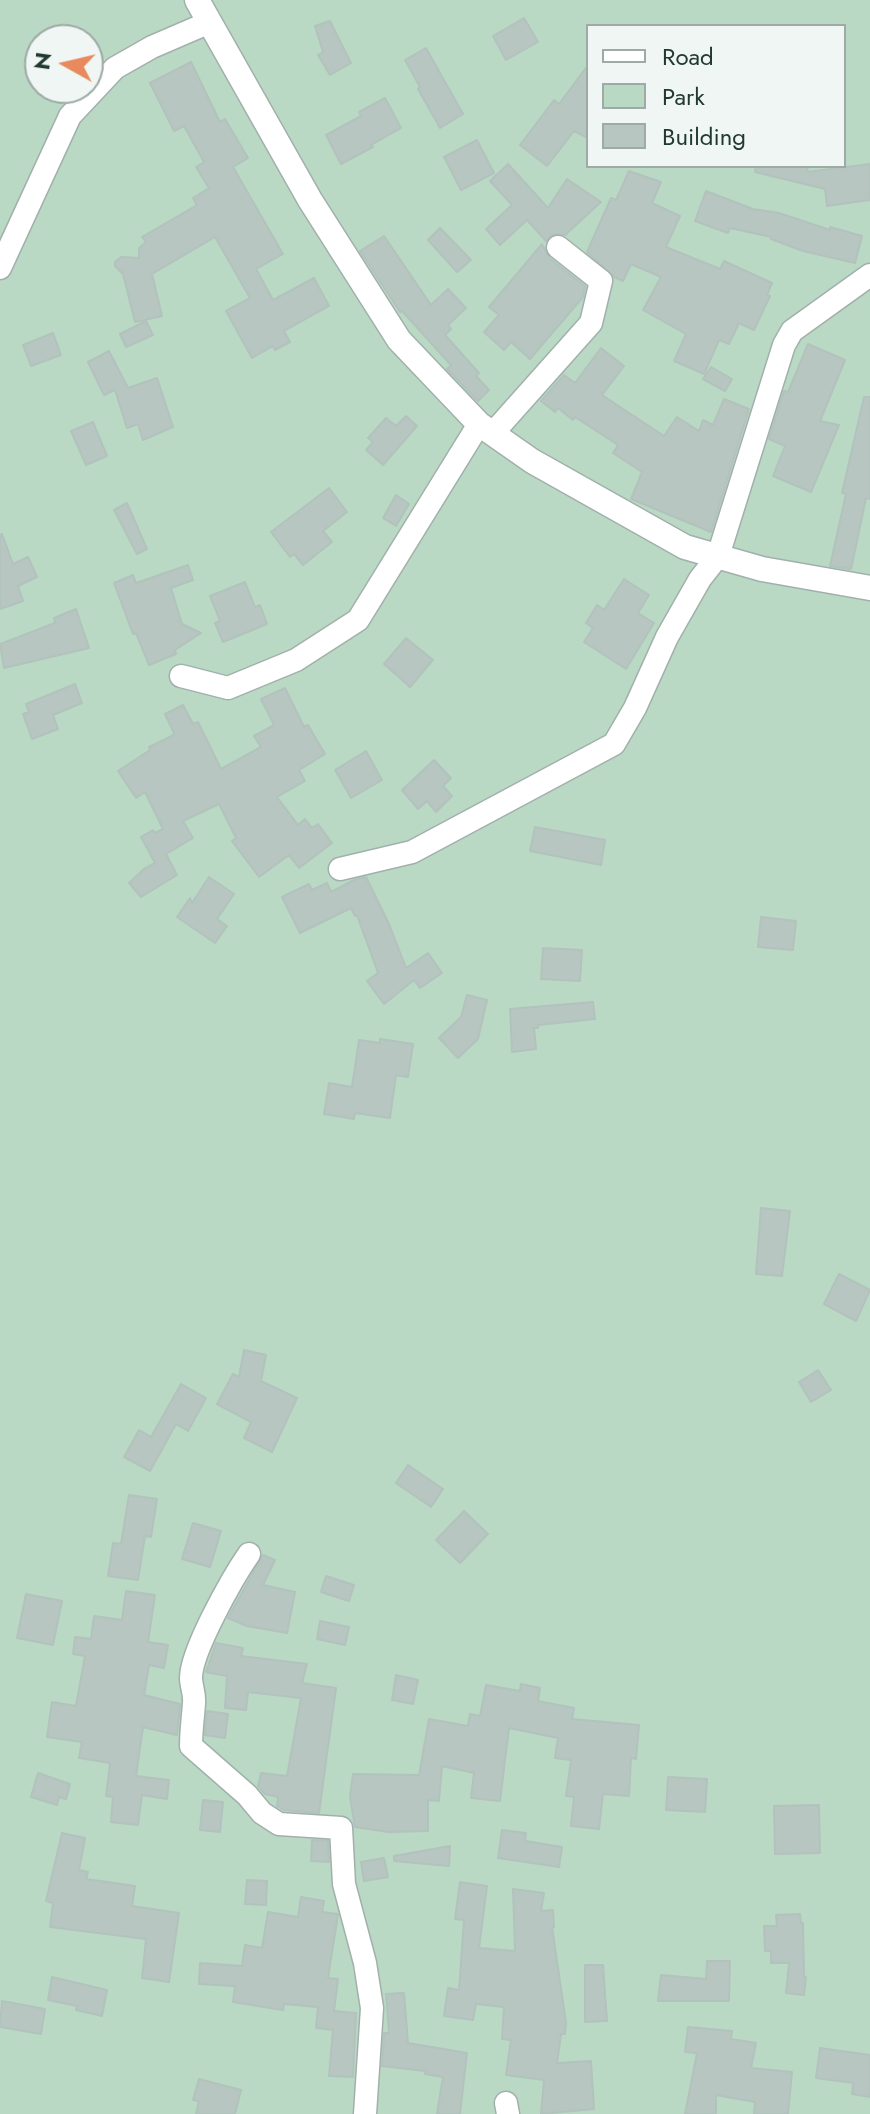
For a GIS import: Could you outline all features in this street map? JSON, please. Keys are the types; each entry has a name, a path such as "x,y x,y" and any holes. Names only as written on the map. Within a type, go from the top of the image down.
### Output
{"street":[{"path":"197,0 310,200 399,340 486,429 532,461 685,547 762,569 870,588"},
{"path":"0,268 70,116 115,68 152,47 210,22"},
{"path":"181,676 228,688 296,660 358,620 486,429 591,323 601,281 558,247"},
{"path":"340,869 412,852 614,744 635,708 667,637 700,579 718,556 784,345 792,331 870,275"},
{"path":"249,1554 237,1571 196,1655 191,1677 195,1700 190,1724 191,1746 247,1795 262,1813 279,1824 341,1828 344,1884 365,1963 372,2008 365,2114"}],"green space":[{"path":"0,0 870,0 870,2114 0,2114"}],"building":[{"path":"524,18 538,42 506,60 493,36"},
{"path":"330,21 351,63 330,75 318,55 323,52 315,26"},
{"path":"426,48 463,114 440,128 405,60"},
{"path":"191,62 220,122 225,119 248,158 233,167 283,254 256,269 273,300 314,278 329,306 284,331 290,342 275,350 273,346 252,358 226,311 250,298 215,237 152,274 162,316 135,322 123,274 115,266 121,257 139,258 139,248 146,242 142,237 197,205 193,198 209,188 196,167 204,162 184,126 174,131 150,83"},
{"path":"586,68 586,137 574,131 547,166 520,145 554,100 559,104"},
{"path":"385,98 401,128 341,164 326,135 361,116 359,112"},
{"path":"477,140 494,173 461,190 444,157"},
{"path":"508,164 548,208 567,179 601,202 565,235 554,234 546,241 527,220 500,245 486,229 512,205 490,181"},
{"path":"870,164 870,200 827,206 825,189 755,172 756,168 808,168 807,172"},
{"path":"629,171 661,182 652,203 680,216 666,247 720,269 724,261 772,283 767,295 770,296 754,330 739,323 729,344 719,340 704,374 674,361 686,334 643,310 661,277 631,264 623,281 614,277 587,252 611,198 616,200"},
{"path":"706,191 753,209 862,236 855,263 803,251 771,237 730,228 728,233 695,221"},
{"path":"440,228 471,260 457,272 428,240"},
{"path":"384,236 431,305 448,289 466,308 448,325 451,329 445,335 479,373 476,376 489,390 478,401 447,369 451,365 400,312 360,251"},
{"path":"542,244 549,258 585,286 583,297 530,359 511,342 504,350 484,332 499,315 489,307"},
{"path":"146,321 153,335 126,347 120,334"},
{"path":"53,333 61,355 31,366 23,345"},
{"path":"808,344 845,360 820,421 839,425 811,492 773,476 785,446 769,439 784,391 788,392"},
{"path":"601,348 624,366 602,395 664,436 677,417 699,431 703,420 713,425 724,399 749,409 711,532 631,499 642,472 613,453 618,445 575,417 573,420 558,408 555,412 541,401 564,375 575,383"},
{"path":"109,351 128,388 157,378 173,427 143,440 138,424 127,428 115,390 104,395 88,362"},
{"path":"711,367 732,379 725,391 703,379"},
{"path":"864,397 870,397 870,499 866,498 851,569 830,566 846,494 842,493"},
{"path":"406,416 417,426 383,465 366,450 373,442 368,438 386,418 396,426"},
{"path":"93,422 107,456 86,465 71,431"},
{"path":"329,488 347,512 323,531 332,542 303,565 294,554 290,557 271,532"},
{"path":"396,495 409,504 396,526 383,518"},
{"path":"127,503 147,549 137,554 114,510"},
{"path":"0,535 13,564 28,557 37,577 18,586 23,601 0,609"},
{"path":"188,565 193,580 171,588 182,624 201,633 175,650 176,654 149,665 136,633 133,634 114,583 133,575 136,583"},
{"path":"624,579 649,595 638,613 654,623 626,669 584,642 593,628 586,623 597,605 604,610"},
{"path":"245,582 255,607 260,605 267,624 223,642 215,623 220,621 210,596"},
{"path":"76,609 89,648 4,668 0,644 55,623 54,618"},
{"path":"406,638 433,660 410,687 384,664"},
{"path":"75,684 82,703 53,715 58,729 32,739 23,714 29,712 26,704"},
{"path":"285,688 304,727 308,725 325,754 299,770 305,781 277,797 298,825 305,819 312,828 318,824 332,843 299,868 289,855 259,877 232,841 236,838 219,804 183,821 193,838 166,854 177,875 141,897 129,883 155,863 141,837 153,830 155,833 163,829 145,792 136,798 118,771 150,750 149,747 172,736 174,733 165,714 183,705 193,724 198,722 221,769 261,747 254,736 274,725 261,699"},
{"path":"366,751 382,780 351,798 335,770"},
{"path":"434,760 451,778 443,786 452,796 436,812 427,801 418,809 402,790"},
{"path":"535,827 605,840 601,865 530,851"},
{"path":"209,877 234,894 217,919 227,926 215,943 177,917 190,898 192,903"},
{"path":"366,877 406,968 428,953 442,973 420,988 414,980 384,1004 367,981 378,973 357,915 351,908 300,933 282,897 309,884 312,890 327,883 331,892"},
{"path":"761,917 796,921 793,950 758,947"},
{"path":"543,948 582,950 580,981 541,979"},
{"path":"467,995 487,1000 478,1039 458,1058 439,1038 461,1017"},
{"path":"593,1002 595,1019 538,1025 534,1028 536,1049 512,1052 510,1009"},
{"path":"380,1039 413,1044 408,1077 396,1075 390,1118 355,1113 354,1119 324,1114 329,1083 352,1087 359,1040 380,1043"},
{"path":"761,1208 790,1211 782,1276 756,1274"},
{"path":"839,1274 870,1290 856,1321 824,1304"},
{"path":"244,1350 266,1355 261,1381 297,1398 272,1452 244,1438 251,1422 217,1404 233,1374 239,1377"},
{"path":"818,1370 831,1390 811,1402 799,1382"},
{"path":"181,1384 206,1398 188,1431 176,1424 150,1471 124,1457 139,1430 151,1437"},
{"path":"408,1465 443,1489 431,1507 396,1483"},
{"path":"129,1495 157,1499 151,1537 145,1536 138,1580 108,1576 113,1543 121,1544"},
{"path":"464,1511 488,1534 460,1563 436,1540"},
{"path":"193,1523 221,1531 210,1567 182,1559"},
{"path":"263,1555 275,1560 263,1585 295,1592 287,1633 247,1626 228,1618"},
{"path":"326,1576 354,1585 349,1601 321,1592"},
{"path":"126,1591 155,1595 148,1642 168,1645 164,1668 149,1665 144,1695 180,1704 177,1735 143,1727 136,1776 169,1780 167,1799 142,1795 138,1825 111,1822 113,1797 106,1796 110,1763 79,1758 82,1742 47,1737 52,1702 76,1706 85,1656 73,1654 75,1637 91,1639 94,1616 122,1620"},
{"path":"26,1594 62,1601 53,1645 17,1638"},
{"path":"320,1621 349,1627 345,1645 317,1639"},
{"path":"216,1643 243,1648 241,1656 307,1664 302,1683 336,1688 319,1813 284,1810 277,1806 278,1797 265,1794 258,1786 261,1773 287,1776 301,1698 248,1692 246,1710 225,1708 227,1676 206,1672"},
{"path":"396,1675 418,1680 413,1704 392,1700"},
{"path":"521,1684 540,1688 538,1701 574,1708 572,1719 639,1725 636,1759 631,1758 629,1796 603,1794 599,1829 571,1826 574,1797 566,1796 571,1760 555,1758 558,1738 509,1728 500,1801 471,1798 474,1773 442,1766 439,1801 428,1800 428,1831 388,1832 355,1827 350,1797 353,1774 419,1775 429,1719 468,1726 470,1714 480,1716 486,1685 520,1691"},
{"path":"207,1711 228,1714 225,1738 205,1735"},
{"path":"38,1773 70,1784 66,1799 59,1797 57,1805 31,1797"},
{"path":"668,1777 707,1779 705,1812 666,1810"},
{"path":"203,1800 223,1802 220,1832 200,1830"},
{"path":"819,1805 820,1853 775,1854 774,1806"},
{"path":"502,1830 526,1833 525,1841 562,1847 559,1867 498,1858"},
{"path":"62,1833 85,1838 79,1870 88,1872 86,1879 135,1886 132,1906 179,1913 169,1982 142,1978 146,1939 50,1927 53,1903 46,1901"},
{"path":"312,1840 328,1841 329,1862 311,1861"},
{"path":"450,1846 449,1866 394,1861 394,1856"},
{"path":"384,1858 388,1877 364,1881 361,1862"},
{"path":"247,1880 267,1881 266,1905 245,1904"},
{"path":"460,1882 487,1886 479,1948 515,1951 513,1889 544,1893 541,1911 553,1910 552,1927 566,2023 565,2034 561,2034 557,2063 591,2061 594,2109 541,2114 544,2080 506,2075 511,2040 502,2039 504,2007 476,2004 473,2020 444,2016 448,1988 459,1990 464,1920 455,1919"},
{"path":"301,1897 324,1901 322,1912 338,1914 328,1978 338,1979 334,2011 356,2013 353,2077 329,2076 333,2030 316,2028 318,2007 284,2004 283,2010 233,2002 235,1986 199,1984 200,1963 242,1966 245,1945 262,1948 268,1912 298,1917"},
{"path":"800,1914 806,1977 804,1995 786,1993 789,1963 771,1963 771,1951 765,1951 764,1926 777,1926 776,1915"},
{"path":"707,1961 730,1961 729,2001 658,2001 661,1975 706,1979"},
{"path":"585,1965 603,1965 607,2021 585,2022"},
{"path":"52,1977 107,1990 102,2016 76,2010 77,2006 48,2000"},
{"path":"404,1993 408,2043 467,2053 460,2114 437,2114 443,2077 425,2074 425,2071 382,2066 384,2033 389,2033 386,1994"},
{"path":"2,2001 45,2009 41,2034 0,2027"},
{"path":"688,2027 732,2031 731,2039 756,2043 751,2068 792,2072 788,2114 754,2114 755,2102 716,2095 716,2114 685,2114 697,2053 685,2052"},
{"path":"820,2048 870,2055 870,2097 852,2094 853,2083 816,2078"},
{"path":"199,2079 241,2090 235,2114 196,2114 199,2101 193,2100"}]}
